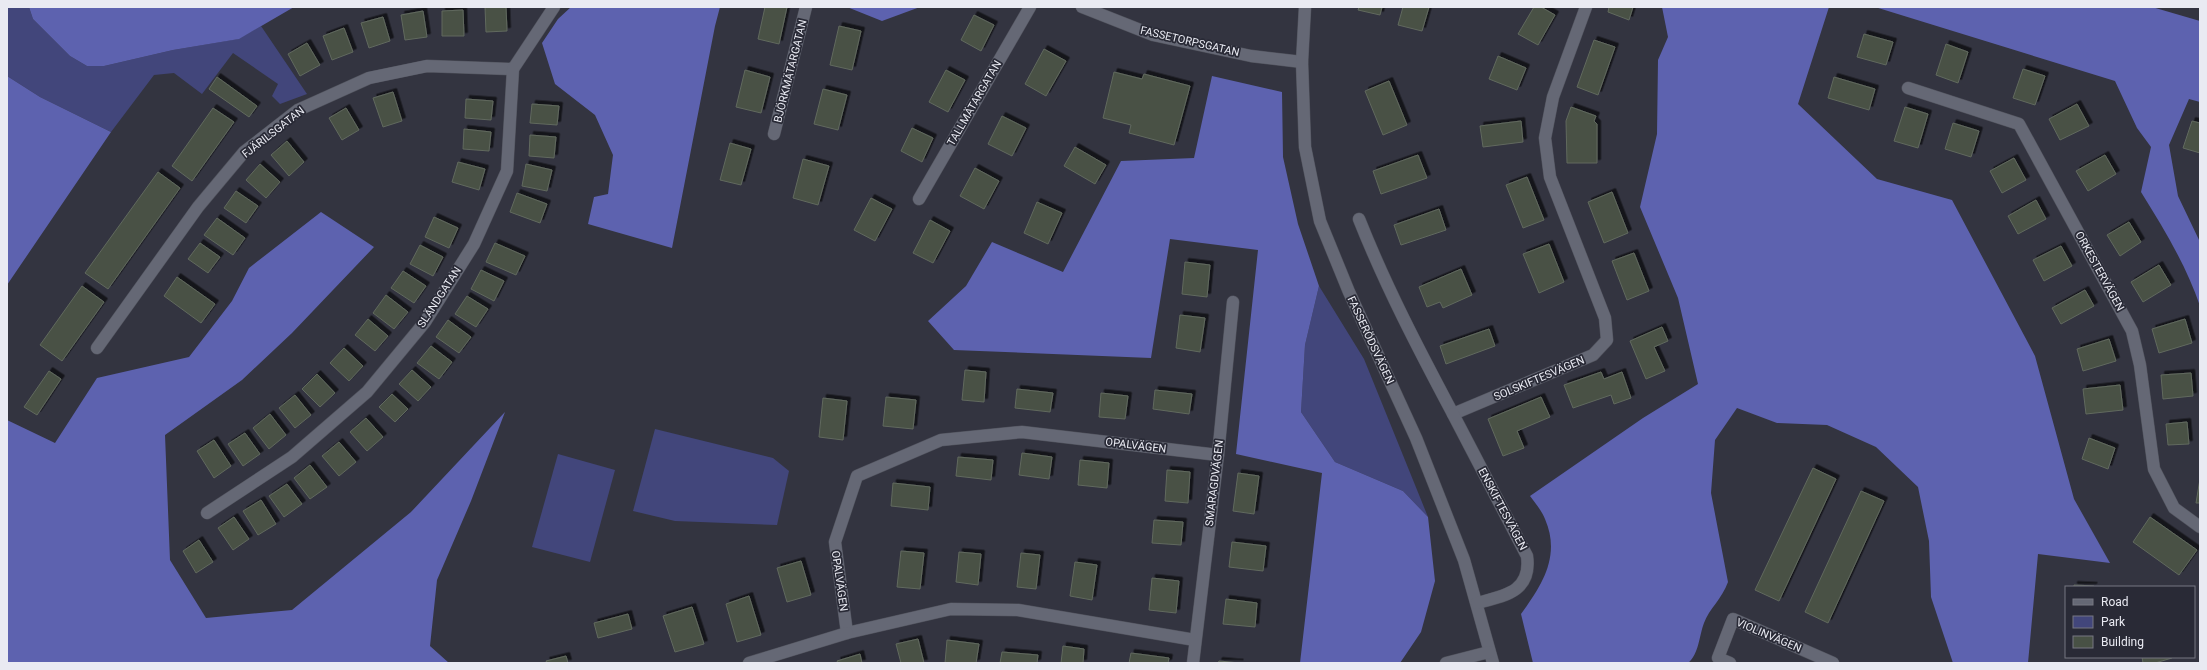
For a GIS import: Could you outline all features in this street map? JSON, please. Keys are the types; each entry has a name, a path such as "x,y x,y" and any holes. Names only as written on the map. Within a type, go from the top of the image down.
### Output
{"street":[{"path":"513,69 554,7"},
{"name":"BJÖRKMÄTARGATAN","path":"774,134 806,7"},
{"name":"TALLMÄTARGATAN","path":"919,199 1030,7"},
{"name":"FASSETORPSGATAN","path":"1082,7 1153,35 1251,56 1302,62"},
{"name":"FASSERÖDSVÄGEN","path":"1304,7 1302,62 1305,147 1320,221 1350,292 1416,438 1464,560 1491,657"},
{"name":"SOLSKIFTESVÄGEN","path":"1453,414 1593,355 1607,340 1605,318 1550,177 1545,138 1553,97 1586,7"},
{"name":"FJÄRILSGATAN","path":"97,348 198,207 244,152 298,110 369,78 427,66 513,69"},
{"name":"SLÄNDGATAN","path":"207,513 292,457 367,392 425,322 474,244 507,170 513,69"},
{"name":"ORKESTERVÄGEN","path":"1908,88 2019,124 2132,331 2140,365 2154,469 2174,508 2200,527"},
{"path":"1359,219 1378,266 1407,329 1453,414"},
{"name":"SMARAGDVÄGEN","path":"1193,663 1218,455 1233,302"},
{"name":"ENSKIFTESVÄGEN","path":"1453,414 1527,556 1528,564 1526,576 1518,589 1507,595 1477,603"},
{"name":"OPALVÄGEN","path":"848,633 835,542 858,476 941,440 1022,432 1218,455"},
{"path":"749,663 848,633 951,609 1018,610 1196,640"},
{"name":"VIOLINVÄGEN","path":"1730,663 1718,658 1733,619 1833,663"},
{"path":"1446,663 1491,657"}],"green space":[{"path":"7,7 29,7 33,19 70,56 87,66 104,66 173,50 238,39 261,26 307,94 280,104 272,96 278,84 233,53 202,94 174,73 154,75 111,132 40,97 7,76"},
{"path":"1319,286 1364,359 1428,517 1403,491 1335,462 1301,412 1305,345"},
{"path":"655,429 773,458 789,471 777,525 675,521 633,511"},
{"path":"558,454 615,470 590,562 532,547"}],"shaded area":[{"path":"29,7 294,7 239,39 173,50 104,66 87,66 70,56 33,19"},
{"path":"571,7 720,7 672,248 588,224 594,197 608,194 613,155 595,115 555,84 542,43 558,19"},
{"path":"847,7 920,7 882,21"},
{"path":"1662,7 1829,7 1798,104 1877,179 1952,200 2035,356 2074,499 2110,563 2038,554 2028,663 1953,663 1931,597 1929,541 1918,487 1876,447 1827,425 1777,423 1737,408 1715,440 1711,493 1728,582 1706,618 1697,650 1692,659 1688,663 1533,663 1521,614 1536,592 1547,570 1551,545 1545,519 1530,496 1643,418 1698,384 1678,298 1640,207 1657,134 1658,60 1668,37"},
{"path":"1875,7 2152,7 2200,21 2200,102 2189,99 2169,145 2178,196 2200,242 2200,306 2181,262 2141,192 2151,147 2137,128 2115,81"},
{"path":"7,76 40,97 111,132 7,285"},
{"path":"1212,76 1282,92 1283,157 1298,224 1319,286 1305,345 1301,412 1335,462 1403,491 1428,517 1435,581 1421,632 1400,663 1300,663 1322,473 1236,454 1258,250 1170,239 1151,358 954,350 928,321 966,286 992,242 1063,272 1121,161 1194,158"},
{"path":"321,212 374,247 292,333 242,380 165,435 170,560 206,618 292,610 411,512 505,412 471,501 437,580 430,646 449,663 7,663 7,420 55,443 97,378 189,357 232,301 249,268"}],"building":[{"path":"485,7 506,7 507,31 486,32"},
{"path":"765,7 787,7 779,44 758,39"},
{"path":"1359,7 1382,7 1380,15 1358,10"},
{"path":"1403,7 1429,7 1422,31 1398,25"},
{"path":"1534,7 1541,7 1555,15 1538,45 1518,34"},
{"path":"1609,7 1633,7 1629,20 1608,12"},
{"path":"463,10 464,36 442,36 442,11"},
{"path":"423,11 427,37 405,40 401,15"},
{"path":"974,15 994,25 981,51 961,40"},
{"path":"383,17 390,41 369,48 361,23"},
{"path":"839,26 861,31 852,70 830,65"},
{"path":"344,28 353,52 332,60 323,36"},
{"path":"1864,34 1893,42 1886,65 1857,57"},
{"path":"1594,40 1615,47 1598,95 1577,87"},
{"path":"307,43 320,65 300,76 288,54"},
{"path":"1946,44 1968,52 1958,83 1936,75"},
{"path":"1044,49 1066,61 1046,96 1025,84"},
{"path":"1498,56 1526,68 1517,90 1489,79"},
{"path":"2023,69 2045,76 2035,105 2013,98"},
{"path":"745,70 770,77 761,113 736,107"},
{"path":"946,70 965,80 948,112 929,102"},
{"path":"1114,72 1142,79 1144,74 1190,86 1174,145 1129,133 1131,125 1103,118"},
{"path":"217,77 257,106 249,117 209,89"},
{"path":"1834,77 1875,89 1869,110 1828,98"},
{"path":"1389,81 1407,125 1383,135 1365,91"},
{"path":"823,89 847,95 838,130 814,124"},
{"path":"393,92 402,121 383,127 373,98"},
{"path":"466,99 493,101 491,120 465,118"},
{"path":"532,104 559,106 557,125 530,123"},
{"path":"2077,104 2089,126 2060,140 2049,119"},
{"path":"1571,107 1596,116 1594,121 1597,124 1597,163 1567,163 1566,121"},
{"path":"1905,107 1928,114 1918,148 1894,141"},
{"path":"213,108 234,122 192,181 172,166"},
{"path":"346,108 359,130 342,140 329,118"},
{"path":"1002,116 1026,128 1012,156 988,144"},
{"path":"1521,121 1523,142 1483,147 1480,126"},
{"path":"2192,121 2200,123 2200,153 2183,148"},
{"path":"1953,123 1979,131 1971,157 1945,149"},
{"path":"912,128 933,138 922,162 901,151"},
{"path":"464,129 491,132 489,151 463,149"},
{"path":"530,135 556,137 554,158 529,156"},
{"path":"287,141 304,162 289,176 271,155"},
{"path":"730,143 751,149 741,185 720,180"},
{"path":"1075,147 1106,165 1095,184 1064,166"},
{"path":"1418,155 1427,178 1381,194 1373,171"},
{"path":"2105,155 2116,174 2088,191 2076,171"},
{"path":"2014,158 2026,180 2002,193 1990,171"},
{"path":"803,159 829,166 818,205 793,198"},
{"path":"458,162 485,169 479,190 452,182"},
{"path":"260,164 280,182 266,198 246,180"},
{"path":"526,164 552,170 547,191 522,186"},
{"path":"975,168 999,181 984,209 960,196"},
{"path":"158,172 180,188 108,289 85,273"},
{"path":"1527,177 1544,220 1523,228 1506,185"},
{"path":"236,191 258,206 246,223 224,208"},
{"path":"1612,192 1628,233 1604,243 1588,202"},
{"path":"517,193 547,204 540,223 510,212"},
{"path":"871,198 892,209 875,241 854,230"},
{"path":"2036,200 2046,219 2018,234 2008,216"},
{"path":"1037,202 1062,213 1048,244 1024,233"},
{"path":"1439,209 1446,230 1401,245 1394,225"},
{"path":"434,217 458,228 449,248 425,237"},
{"path":"217,218 245,238 233,255 204,235"},
{"path":"930,220 950,231 933,263 913,253"},
{"path":"2129,222 2141,242 2120,256 2107,235"},
{"path":"200,243 220,257 208,273 188,259"},
{"path":"495,243 525,256 516,275 486,262"},
{"path":"1549,244 1564,282 1539,293 1523,254"},
{"path":"420,245 443,257 433,276 410,264"},
{"path":"2061,246 2072,266 2044,281 2033,260"},
{"path":"1634,253 1649,291 1627,300 1612,261"},
{"path":"1185,262 1210,265 1207,297 1182,294"},
{"path":"2159,265 2171,285 2143,302 2131,282"},
{"path":"1461,269 1472,295 1443,308 1440,302 1427,307 1419,287"},
{"path":"481,270 504,281 494,301 471,289"},
{"path":"403,271 426,286 414,303 391,288"},
{"path":"177,277 215,304 201,323 164,296"},
{"path":"82,286 104,302 62,361 40,345"},
{"path":"2085,290 2094,306 2061,324 2052,308"},
{"path":"386,295 408,312 394,329 373,313"},
{"path":"467,296 488,309 476,327 455,314"},
{"path":"1180,315 1205,318 1200,352 1176,348"},
{"path":"368,319 388,336 375,351 355,335"},
{"path":"2185,319 2192,343 2159,353 2152,329"},
{"path":"448,320 471,337 459,353 436,337"},
{"path":"1662,327 1668,341 1654,347 1665,371 1646,379 1630,341"},
{"path":"1489,329 1495,346 1446,364 1440,346"},
{"path":"2109,339 2116,361 2083,371 2077,349"},
{"path":"431,346 452,362 439,379 417,363"},
{"path":"344,348 363,366 349,381 330,363"},
{"path":"412,370 431,387 418,401 399,384"},
{"path":"965,370 986,372 984,402 962,400"},
{"path":"49,371 61,379 37,415 24,407"},
{"path":"1601,372 1604,379 1622,372 1631,398 1614,404 1611,395 1573,408 1564,385"},
{"path":"2191,373 2193,396 2163,399 2161,375"},
{"path":"317,374 335,393 320,407 302,389"},
{"path":"2120,385 2123,410 2086,414 2083,389"},
{"path":"1017,389 1053,393 1050,412 1015,408"},
{"path":"1155,390 1192,394 1189,414 1153,409"},
{"path":"1101,393 1128,396 1125,419 1099,417"},
{"path":"392,394 408,409 395,422 379,407"},
{"path":"295,395 311,415 295,428 279,408"},
{"path":"886,397 916,400 913,429 883,426"},
{"path":"1541,397 1550,417 1517,431 1524,448 1503,456 1488,419"},
{"path":"823,398 847,401 843,440 819,437"},
{"path":"270,414 286,435 269,449 253,428"},
{"path":"366,418 383,437 367,451 350,432"},
{"path":"2187,422 2189,444 2168,445 2166,424"},
{"path":"245,433 260,454 243,466 228,444"},
{"path":"2089,438 2115,448 2108,469 2082,459"},
{"path":"214,440 231,466 214,478 197,451"},
{"path":"339,442 356,462 339,476 322,456"},
{"path":"1022,453 1052,457 1049,479 1019,475"},
{"path":"958,457 993,460 991,480 956,476"},
{"path":"1080,460 1109,463 1107,488 1078,485"},
{"path":"310,465 327,487 310,499 294,478"},
{"path":"1813,468 1836,479 1779,601 1755,590"},
{"path":"1167,470 1190,472 1188,503 1165,501"},
{"path":"1238,473 1259,476 1254,514 1233,511"},
{"path":"2200,479 2200,503 2196,503"},
{"path":"893,483 930,487 928,510 891,506"},
{"path":"287,484 302,504 284,517 269,496"},
{"path":"1861,491 1884,501 1828,623 1805,612"},
{"path":"261,500 276,524 258,535 243,511"},
{"path":"234,517 249,539 233,550 218,528"},
{"path":"2150,517 2197,550 2179,575 2133,542"},
{"path":"1154,520 1183,522 1181,545 1152,543"},
{"path":"199,540 213,562 196,573 183,551"},
{"path":"1232,542 1266,546 1263,571 1229,567"},
{"path":"901,551 924,553 920,589 897,587"},
{"path":"959,552 981,554 978,585 956,582"},
{"path":"1021,553 1040,555 1036,589 1017,587"},
{"path":"801,561 811,595 787,602 777,568"},
{"path":"1075,562 1097,565 1092,600 1070,596"},
{"path":"1152,578 1179,581 1176,613 1149,610"},
{"path":"749,596 761,635 737,642 726,604"},
{"path":"1226,599 1257,603 1255,627 1223,624"},
{"path":"692,607 704,644 675,652 663,616"},
{"path":"628,614 632,629 598,638 594,623"},
{"path":"918,639 924,663 901,663 896,644"},
{"path":"947,640 979,644 976,663 945,663"},
{"path":"1063,646 1084,649 1083,663 1061,663"},
{"path":"1002,652 1038,655 1037,663 1000,663"},
{"path":"1131,653 1169,658 1168,663 1129,663"},
{"path":"860,654 862,663 838,663 837,661"},
{"path":"566,656 568,663 547,663 546,661"},
{"path":"2142,658 2172,658 2155,663 2143,663"},
{"path":"1219,661 1240,663 1218,663"}]}
